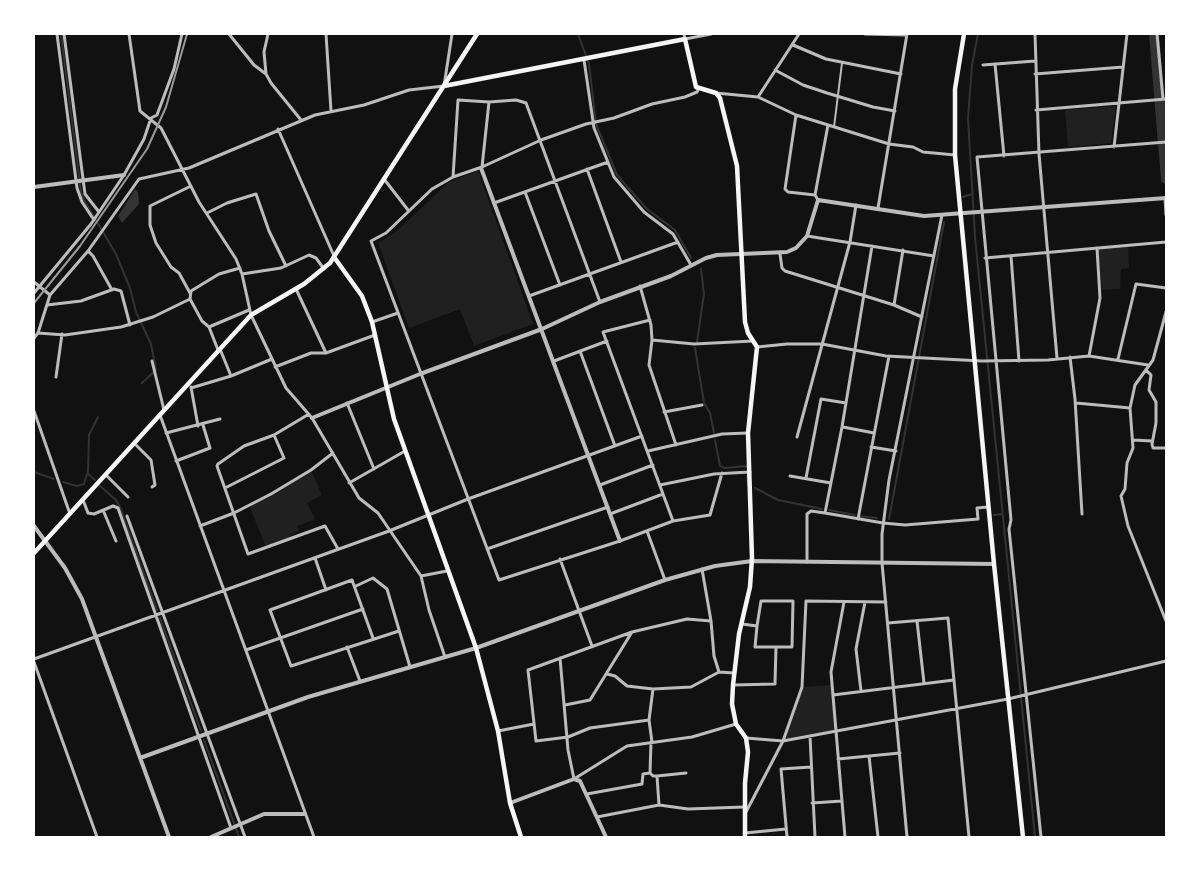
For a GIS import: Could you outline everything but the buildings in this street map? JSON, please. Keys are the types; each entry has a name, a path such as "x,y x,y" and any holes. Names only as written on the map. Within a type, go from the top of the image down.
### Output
{"main road":[{"path":"34,553 251,315 296,289 324,269 334,257 477,34"},
{"path":"964,34 955,89 955,155 988,507 1023,837"},
{"path":"444,86 586,59 684,36 694,81 699,88 716,93 720,98 738,166 745,322 757,347 748,433 752,561 750,587 734,673 732,704 736,724 746,738 748,759 744,807 745,835"},
{"path":"334,257 362,296 372,322 386,387 406,451 447,571 476,648 498,731 510,803 521,837"}],"street":[{"path":"57,34 76,181 82,202 96,216"},
{"path":"64,34 83,181 89,202 96,216"},
{"path":"129,34 140,111 162,128 206,213 240,268 249,310 286,388 310,416 359,498 378,513 421,576 428,610 445,657"},
{"path":"34,294 96,216 124,175 144,139 151,118 157,115 161,106 174,69 182,34"},
{"path":"229,34 254,65 266,74"},
{"path":"268,34 264,52 266,74 271,84 301,120"},
{"path":"326,34 331,111"},
{"path":"34,338 38,333 50,295 88,251 139,179 183,169 246,145 301,120 331,111 364,105 409,90 444,86 452,34"},
{"path":"684,36 711,34"},
{"path":"758,97 799,34"},
{"path":"864,34 907,34 878,208"},
{"path":"1036,34 1036,110 1057,358"},
{"path":"1114,147 1128,34"},
{"path":"1036,110 1162,99 1157,34"},
{"path":"793,45 810,54 842,63 901,74"},
{"path":"586,59 595,123 614,177 644,212 673,234 691,265"},
{"path":"984,65 1035,61"},
{"path":"834,127 842,63"},
{"path":"995,64 1004,156"},
{"path":"1035,74 1124,67"},
{"path":"775,70 803,85 838,97 895,111"},
{"path":"699,88 697,92 685,97 652,104 541,140 481,167 453,177 432,189 386,233 371,241 420,374 500,580 620,541 673,521 710,515 722,473"},
{"path":"716,93 758,97 796,115 889,144 913,147 924,152 955,155"},
{"path":"453,177 458,100 489,102 516,100 526,102 600,302"},
{"path":"489,102 481,167 620,541"},
{"path":"796,115 785,189 788,192 815,195"},
{"path":"815,195 818,190 828,125"},
{"path":"278,129 334,257"},
{"path":"1041,837 1009,529 1011,520 980,212 977,157 1039,154 1166,142"},
{"path":"494,203 608,162"},
{"path":"586,169 621,262"},
{"path":"34,187 124,175"},
{"path":"384,179 408,210"},
{"path":"191,186 150,206 150,225 156,243 171,267 179,273 202,321 209,327 231,376"},
{"path":"525,192 560,285"},
{"path":"206,213 227,203 256,194 269,231 286,266"},
{"path":"338,549 325,526 248,554 218,464 244,446 274,435 310,416 542,329 600,302 671,276 691,265 717,255 780,254 796,248 807,236 818,200 815,195"},
{"path":"818,200 856,204 924,216 1166,198 1166,215"},
{"path":"797,436 850,242 856,204"},
{"path":"907,837 882,562 883,523 896,451 917,358 922,317 942,215"},
{"path":"807,236 934,256"},
{"path":"529,296 678,242"},
{"path":"985,258 1166,242"},
{"path":"825,513 842,427 872,246"},
{"path":"1088,356 1100,298 1096,248"},
{"path":"894,306 903,250"},
{"path":"88,251 93,256 112,290"},
{"path":"780,254 782,268 785,271 838,287 922,317"},
{"path":"242,274 286,266 312,255 324,269"},
{"path":"1011,256 1019,361"},
{"path":"190,293 219,274 240,268"},
{"path":"34,282 50,295"},
{"path":"1118,359 1136,284 1166,288"},
{"path":"640,286 650,320 652,340 649,365 676,445"},
{"path":"296,289 326,353"},
{"path":"47,306 81,301 112,290 120,291 130,325"},
{"path":"38,333 62,334 104,331 137,324 190,298"},
{"path":"209,327 249,310"},
{"path":"1166,312 1153,360 1135,385 1130,408 1133,448 1125,474 1126,488 1121,496 1121,503 1128,526 1166,621"},
{"path":"372,322 398,313"},
{"path":"650,320 603,332 673,521"},
{"path":"56,377 62,334"},
{"path":"276,367 311,353 326,353 376,335"},
{"path":"652,340 694,344 753,341"},
{"path":"554,361 607,341"},
{"path":"757,347 788,344 822,344 889,356 974,361 1019,361 1088,356 1118,359 1148,366"},
{"path":"580,351 615,446"},
{"path":"858,519 889,356"},
{"path":"1070,357 1076,403 1082,514"},
{"path":"191,388 231,376 272,359"},
{"path":"152,361 164,410"},
{"path":"1146,370 1151,375 1149,390 1156,402 1153,448 1166,448"},
{"path":"190,382 198,426"},
{"path":"806,478 821,399 846,402"},
{"path":"348,403 374,469"},
{"path":"1076,403 1130,408"},
{"path":"664,412 702,405"},
{"path":"34,411 70,514"},
{"path":"160,415 314,837"},
{"path":"166,434 184,427 203,425 220,419"},
{"path":"176,461 210,448 203,425"},
{"path":"842,427 874,433"},
{"path":"648,451 722,434 748,433"},
{"path":"225,488 284,458 274,435"},
{"path":"98,837 34,661 642,436"},
{"path":"1133,440 1152,441"},
{"path":"134,443 152,460 155,485 152,486"},
{"path":"871,447 896,451"},
{"path":"349,483 406,451"},
{"path":"200,526 234,513 292,482 333,453"},
{"path":"600,485 653,465"},
{"path":"660,485 722,473 750,472"},
{"path":"106,475 128,497"},
{"path":"790,476 831,483"},
{"path":"610,514 663,494"},
{"path":"84,500 88,513 94,514 112,506 118,508 231,828"},
{"path":"488,549 608,507"},
{"path":"807,562 807,514 810,511 883,523 905,524 978,519 977,508 988,507"},
{"path":"104,510 116,541"},
{"path":"128,516 245,837"},
{"path":"34,526 74,583 96,637 169,837"},
{"path":"647,531 665,580"},
{"path":"315,558 326,590"},
{"path":"560,559 592,646"},
{"path":"140,758 268,711 360,681 476,648 665,580 702,569 752,561 994,564"},
{"path":"702,569 711,620 714,656 719,672"},
{"path":"421,576 447,571"},
{"path":"356,586 373,578 387,589 410,667"},
{"path":"373,638 356,586 352,580 270,610 290,666 373,638 400,631"},
{"path":"793,601 792,647 755,647 757,626 761,602 793,601"},
{"path":"745,815 783,741 802,688 806,601 886,602"},
{"path":"844,602 831,672 845,837"},
{"path":"861,691 856,649 865,602"},
{"path":"246,650 363,609"},
{"path":"888,623 948,618 969,837"},
{"path":"649,720 590,728 568,737 536,741 528,670 632,632 687,619 711,620"},
{"path":"917,621 924,683"},
{"path":"742,624 757,626"},
{"path":"565,705 590,700 632,632"},
{"path":"347,647 360,681"},
{"path":"733,685 775,684 776,647"},
{"path":"560,658 568,750 574,779"},
{"path":"746,738 783,741 1018,697 1166,661"},
{"path":"607,674 615,676 627,686 654,688 691,687 719,672 734,673"},
{"path":"833,695 954,680"},
{"path":"650,773 652,742 649,720 654,688"},
{"path":"498,731 534,724"},
{"path":"510,803 574,779 627,746 692,737 736,724"},
{"path":"810,736 815,837"},
{"path":"838,759 900,753"},
{"path":"869,756 878,837"},
{"path":"787,837 781,769 811,767"},
{"path":"586,794 642,784 643,774 650,773 653,776 657,776 686,773"},
{"path":"657,776 659,805"},
{"path":"574,779 580,781 606,837"},
{"path":"812,803 842,801"},
{"path":"597,817 659,805 688,809 744,807"},
{"path":"211,837 264,814 305,814"},
{"path":"745,835 786,829"},
{"path":"757,832 758,837"}],"shaded area":[{"path":"1116,106 1111,143 1068,147 1065,110"},
{"path":"478,171 533,324 474,346 460,309 409,328 378,243 397,231 449,182"},
{"path":"135,189 138,192 139,204 122,223 118,216"},
{"path":"1128,246 1129,268 1121,269 1120,289 1102,290 1097,248"},
{"path":"311,470 322,495 307,503 315,519 297,526 299,531 290,534 292,538 266,547 249,505"},
{"path":"832,685 836,731 783,741 802,687"}],"waterway":[{"path":"61,34 81,192 116,254 130,288 136,312 151,344 156,370 142,383"},
{"path":"578,34 589,64 596,124 617,175 647,209 675,230 691,258"},
{"path":"978,34 972,65 968,118 975,237 1035,837"},
{"path":"1154,34 1166,179"},
{"path":"963,197 972,194"},
{"path":"889,519 944,222"},
{"path":"697,342 704,294 701,269"},
{"path":"695,348 704,403 710,413 714,433"},
{"path":"63,482 77,486 84,484 88,471 89,435 98,417"},
{"path":"715,440 720,466 725,468 746,467"},
{"path":"34,472 54,479"},
{"path":"88,474 95,480"},
{"path":"747,476 748,485"},
{"path":"100,486 116,500 120,507 157,610"},
{"path":"755,488 778,500 822,509"},
{"path":"829,510 855,515"},
{"path":"994,515 1003,514"},
{"path":"860,516 877,518"},
{"path":"160,618 201,731"},
{"path":"204,740 239,837"}],"railway":[{"path":"34,303 80,246 147,149 166,107 187,34"}]}
